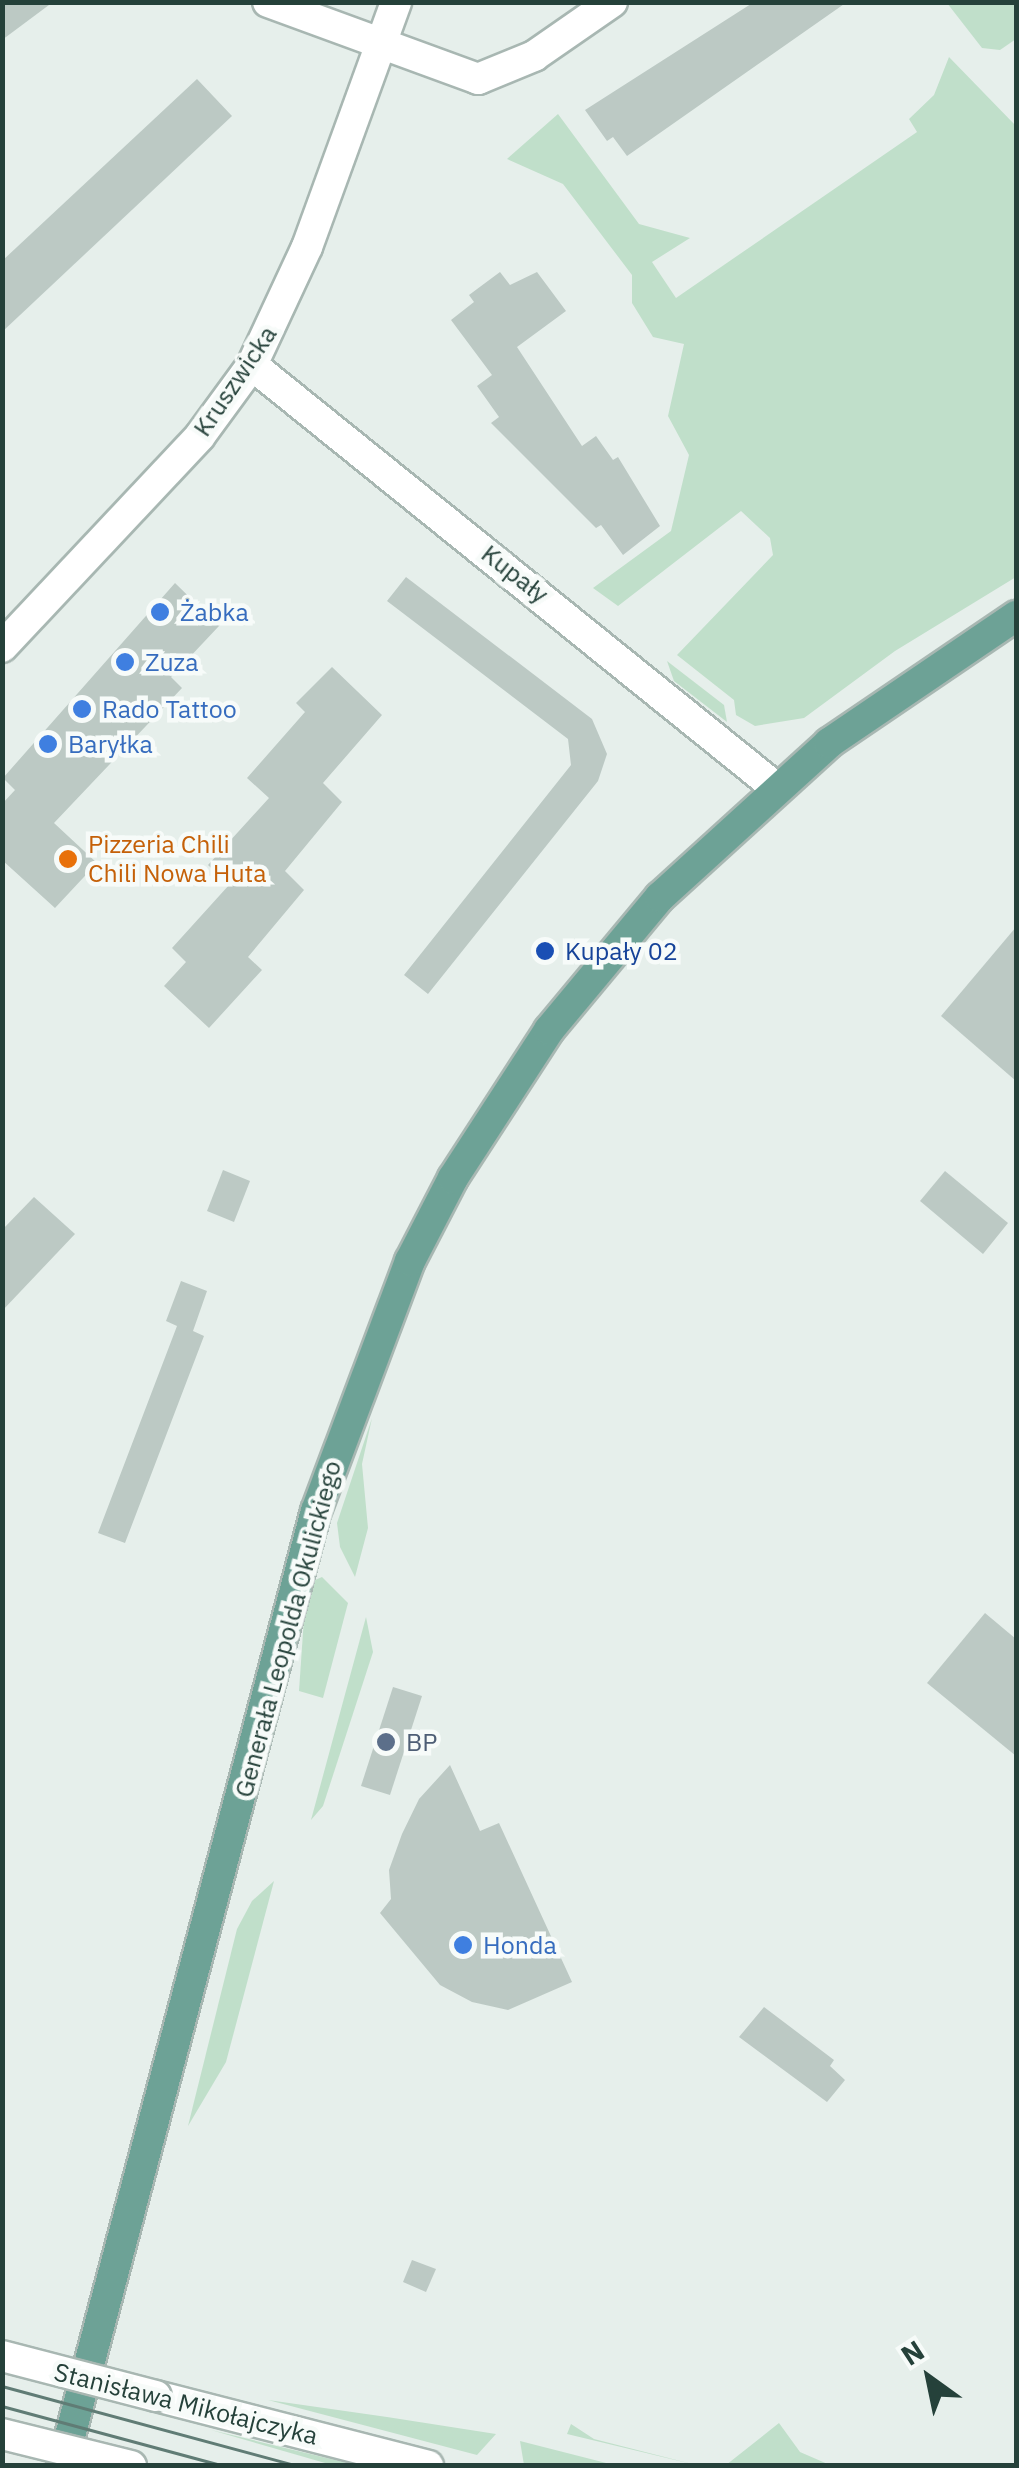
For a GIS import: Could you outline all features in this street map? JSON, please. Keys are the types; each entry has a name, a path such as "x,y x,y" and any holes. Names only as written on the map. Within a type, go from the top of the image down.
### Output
{"main road":[{"name":"Generała Leopolda Okulickiego","path":"62,2466 316,1510 410,1261 453,1178 549,1030 660,897 774,786 908,684 1016,616"}],"street":[{"path":"268,2 424,62 489,77 612,2"},
{"name":"Kruszwicka","path":"2,647 200,436 252,365 307,247 396,2"},
{"name":"Kupały","path":"252,365 774,786"},
{"name":"Stanisława Mikołajczyka","path":"2,2356 428,2466"},
{"path":"2,2434 131,2466"}],"green space":[{"path":"947,3 1016,3 1016,39 1000,50 982,48"},
{"path":"949,57 1016,126 1016,577 895,651 804,718 755,726 736,715 734,700 677,655 773,555 770,538 741,511 618,606 593,588 671,531 689,455 668,416 684,344 653,337 632,303 632,275 563,184 507,159 558,114 639,224 690,238 652,262 676,298 917,132 909,119 934,95"},
{"path":"667,661 724,705 727,722 674,681"},
{"path":"372,1418 362,1464 368,1528 355,1577 340,1547 337,1523"},
{"path":"322,1577 348,1603 323,1698 299,1691 304,1618 315,1580"},
{"path":"366,1617 373,1652 323,1806 311,1820"},
{"path":"274,1881 226,2062 188,2126 237,1929 252,1901"},
{"path":"268,2400 387,2417 496,2434 477,2455"},
{"path":"779,2423 800,2452 830,2465 726,2465"},
{"path":"571,2424 594,2439 696,2465 567,2434"},
{"path":"211,2430 356,2465 332,2465"},
{"path":"520,2441 614,2465 524,2465"}],"building":[{"path":"2,2 53,2 2,40"},
{"path":"754,2 847,2 627,156 613,137 607,141 585,110"},
{"path":"197,79 232,116 2,332 2,261"},
{"path":"500,272 510,285 537,272 566,311 517,347 582,446 596,436 613,460 618,457 660,526 623,555 601,525 596,528 491,423 499,417 477,386 492,375 451,320 474,302 469,295"},
{"path":"406,577 592,719 607,754 598,781 428,994 404,975 571,765 568,739 387,601"},
{"path":"175,583 219,626 171,677 182,688 54,823 97,863 55,908 2,860 2,804 15,790 3,778"},
{"path":"332,667 382,715 323,783 342,802 285,871 304,890 248,957 262,970 209,1028 164,986 186,962 172,948 229,885 208,865 269,798 247,778 305,712 296,703"},
{"path":"1016,927 1016,1081 941,1016"},
{"path":"223,1170 250,1181 234,1222 207,1211"},
{"path":"945,1171 1008,1223 983,1254 920,1201"},
{"path":"34,1197 75,1234 2,1311 2,1230"},
{"path":"181,1281 207,1291 193,1331 204,1336 125,1543 98,1533 177,1326 166,1321"},
{"path":"985,1613 1016,1639 1016,1756 927,1683"},
{"path":"393,1687 422,1696 390,1795 361,1786"},
{"path":"450,1765 480,1831 499,1823 572,1982 508,2010 472,2002 440,1985 380,1913 391,1899 389,1870 402,1834 419,1799"},
{"path":"764,2007 834,2060 830,2066 845,2080 827,2102 739,2037"},
{"path":"412,2260 436,2269 426,2292 403,2282"}],"tram line":[{"path":"2,2386 299,2466"},
{"path":"2,2406 225,2466"}],"place":[{"name":"Żabka","path":"160,612"},
{"name":"Zuza","path":"125,662"},
{"name":"Rado Tattoo","path":"82,709"},
{"name":"Baryłka","path":"48,744"},
{"name":"Pizzeria Chili Chili Nowa Huta","path":"68,859"},
{"name":"Kupały 02","path":"545,951"},
{"name":"BP","path":"386,1742"},
{"name":"Honda","path":"463,1945"}]}
